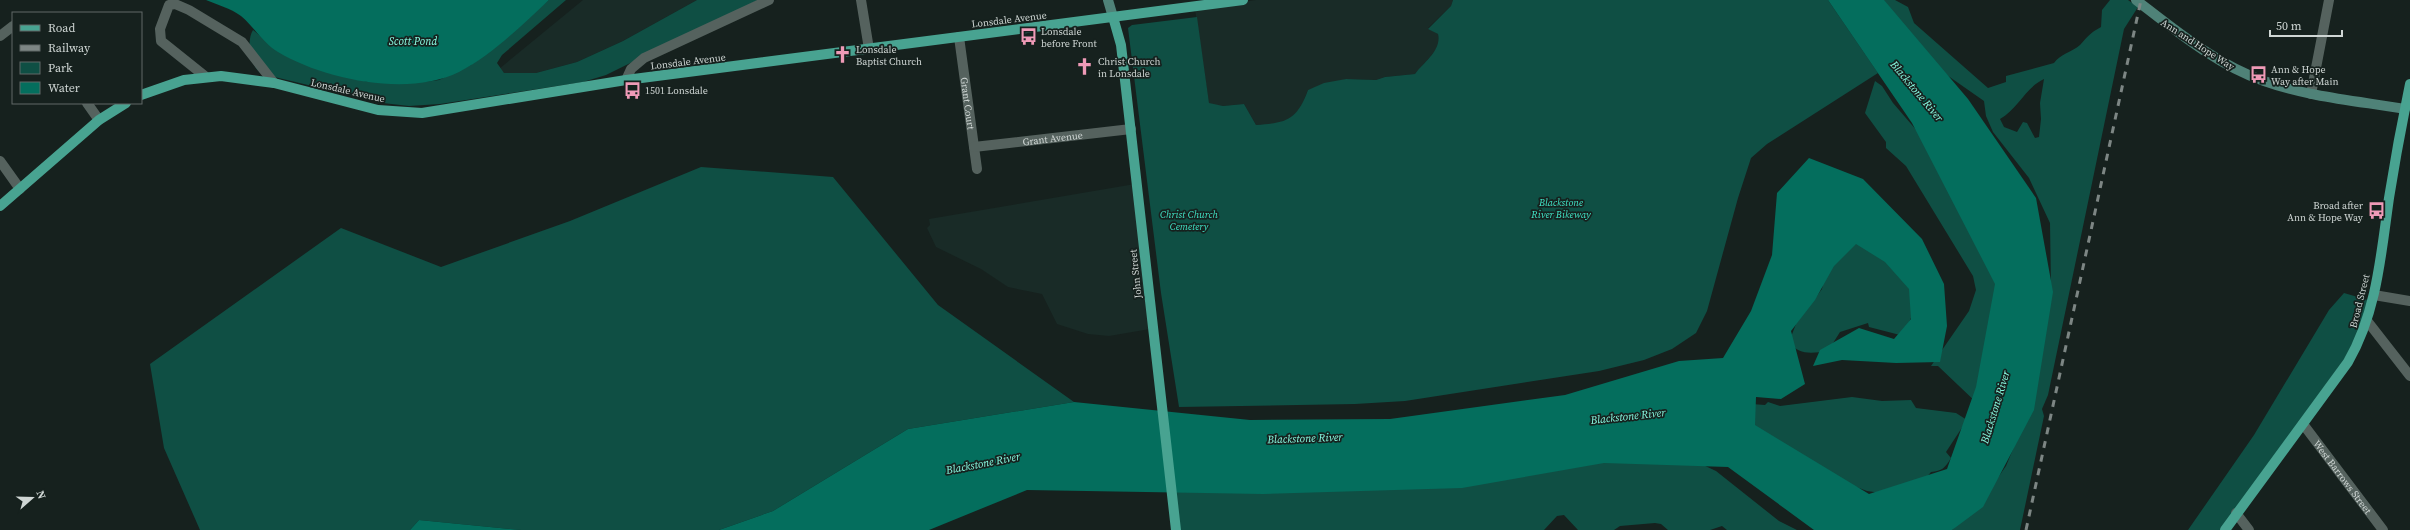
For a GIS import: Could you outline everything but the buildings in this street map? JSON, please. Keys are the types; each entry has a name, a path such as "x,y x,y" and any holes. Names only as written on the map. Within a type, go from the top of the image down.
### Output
{"main road":[{"path":"1108,0 1113,17"},
{"name":"Lonsdale Avenue","path":"142,95 173,83 221,76 274,83 364,108 422,112 626,80 1243,0"},
{"name":"Ann and Hope Way","path":"2136,0 2162,22 2241,71 2265,81 2311,94 2405,109"},
{"name":"John Street","path":"1113,17 1121,45 1176,530"},
{"name":"Broad Street","path":"2225,530 2348,362 2368,322 2374,295 2410,84"},
{"path":"0,206 99,120 124,104"}],"street":[{"path":"626,80 631,69 644,58 769,0"},
{"path":"861,0 869,49"},
{"path":"2311,94 2329,0"},
{"path":"206,77 161,41 160,29 167,2 189,10 242,42 274,83"},
{"path":"0,36 12,27"},
{"name":"Grant Court","path":"959,37 978,169"},
{"path":"88,104 99,120"},
{"name":"Grant Avenue","path":"974,147 1131,129"},
{"path":"0,161 20,189"},
{"path":"2374,295 2410,301"},
{"path":"2368,322 2410,376"},
{"name":"West Barrows Street","path":"2303,424 2383,530"},
{"path":"2236,513 2249,530"}],"shaded area":[{"path":"583,0 697,0 623,41 577,62 536,73 504,73 499,69"},
{"path":"1256,0 1453,0 1451,6 1428,28 1438,34 1440,42 1437,49 1415,74 1385,77 1376,80 1346,79 1308,90 1301,108 1291,118 1276,124 1256,125 1244,104 1223,106 1209,104 1195,9"},
{"path":"1135,184 1150,329 1109,336 1088,334 1057,324 1042,294 1008,287 981,269 936,247 927,228 930,225 929,219"}],"green space":[{"path":"549,0 566,0 502,55 497,63 504,73 536,73 577,62 623,41 697,0 758,0 606,75 583,82 440,104 409,106 383,103 262,74 255,66 250,54 250,41 253,30 278,51 367,82 425,82 439,80 471,65"},
{"name":"Blackstone River Bikeway","path":"1453,0 1828,0 1878,73 1767,144 1751,158 1738,198 1707,311 1696,333 1672,349 1644,360 1599,371 1405,401 1355,404 1179,407 1161,293 1128,28 1132,25 1197,17 1209,103 1223,106 1244,104 1256,125 1276,123 1290,118 1300,108 1308,90 1324,83 1346,79 1376,80 1385,77 1415,74 1435,51 1439,40 1438,34 1428,29 1451,6"},
{"path":"1872,0 1895,0 1908,7 1914,23 1988,88 2006,82 2006,76 2054,63 2059,57 2080,45 2087,37 2101,27 2102,10 2110,0 2128,0 2138,7 2124,29 2048,395 2042,409 2044,416 2020,530 1952,530 1986,495 2006,466 2021,430 2051,286 2050,223 2029,178 1993,132 1986,116 1984,101 1921,57","holes":["2044,79 2040,103 2041,119 2039,137 2035,138 2027,123 2023,122 2017,132 2004,127 2000,119 2012,110 2032,87"]},
{"path":"1875,81 1882,86 1893,103 1930,146 2001,273 1978,404 1938,366 1931,366 1969,311 1976,290 1973,276 1906,166 1886,148 1886,142 1865,113"},
{"path":"701,167 833,177 938,305 1074,402 908,429 773,511 719,530 521,530 419,520 410,530 200,530 164,448 150,364 341,228 441,267 570,221"},
{"path":"1855,241 1872,250 1881,257 1898,273 1911,290 1915,303 1909,323 1900,335 1869,327 1868,323 1840,332 1828,351 1802,352 1797,350 1789,342 1796,324 1822,289 1828,259"},
{"path":"2344,293 2368,300 2362,325 2345,358 2220,530 2188,530 2254,435 2329,310"},
{"path":"1852,397 1882,401 1911,400 1916,408 1956,413 1967,420 1946,452 1951,458 1945,467 1941,470 1931,472 1925,479 1895,495 1867,491 1819,473 1751,425 1738,403 1765,405 1768,402 1780,406"},
{"path":"1623,447 1701,464 1716,471 1779,521 1797,530 1727,530 1722,526 1710,530 1668,530 1661,524 1655,523 1620,526 1614,530 1578,530 1564,515 1557,516 1544,530 1176,530 1172,490"}],"water":[{"name":"Scott Pond","path":"206,0 549,0 495,48 459,72 439,79 416,83 392,84 367,82 343,77 297,62 278,52 263,40 237,13"},
{"name":"Blackstone River","path":"1828,0 1884,0 1968,99 2036,198 2053,292 2034,410 1983,507 1952,530 1814,530 1728,467 1604,463 1462,488 1263,494 1027,490 929,530 719,530 773,511 908,429 1074,402 1250,420 1390,419 1565,395 1679,361 1723,358 1751,311 1772,255 1777,193 1809,158 1863,179 1922,239 1944,284 1947,326 1940,362 1896,363 1842,360 1813,366 1820,350 1859,328 1894,339 1911,319 1909,289 1885,262 1856,244 1834,266 1815,300 1791,331 1805,384 1781,399 1756,397 1755,425 1869,494 1947,469 1976,387 1995,284 1912,123"},
{"path":"419,520 521,530 410,530"}],"railway":[{"path":"2026,530 2141,0"}],"place":[{"name":"Lonsdale before Front","path":"1028,37"},
{"name":"Lonsdale Baptist Church","path":"843,55"},
{"name":"Christ Church in Lonsdale","path":"1085,67"},
{"name":"Ann & Hope Way after Main","path":"2258,75"},
{"name":"1501 Lonsdale","path":"632,90"},
{"name":"Broad after Ann & Hope Way","path":"2376,211"}],"park label":[{"name":"Christ Church Cemetery","path":"1189,220"}]}
